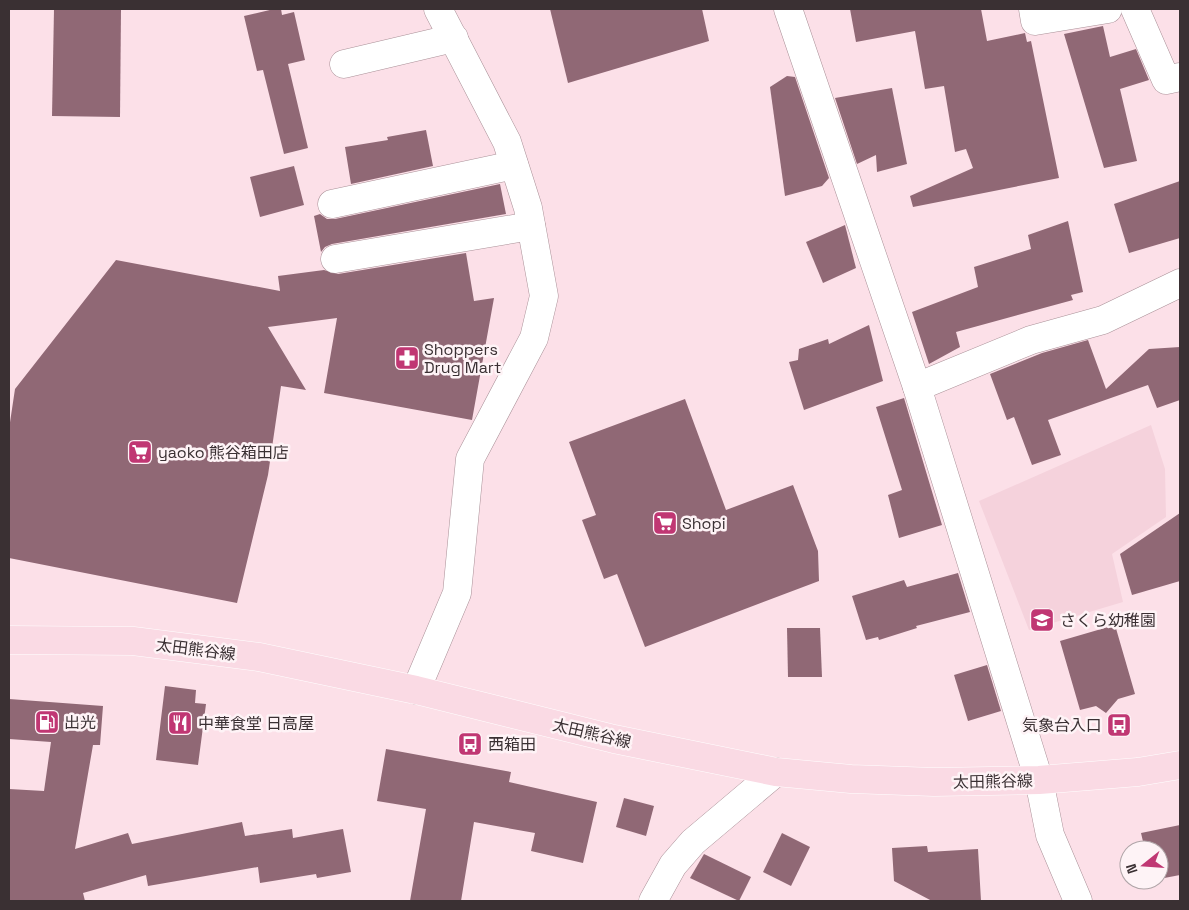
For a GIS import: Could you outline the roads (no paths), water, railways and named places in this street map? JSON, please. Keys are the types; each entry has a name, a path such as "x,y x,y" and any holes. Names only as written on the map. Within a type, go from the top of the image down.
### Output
{"main road":[{"name":"太田熊谷線","path":"9,640 142,643 259,657 416,690 614,739 776,772 851,779 934,782 1039,780 1138,772 1180,765"}],"street":[{"path":"416,690 457,593 470,459 534,338 544,296 531,226 508,142 438,9"},
{"path":"788,9 918,387 1039,780 1050,835 1078,901"},
{"path":"1033,9 1035,22 1108,9"},
{"path":"1135,9 1166,80 1180,77"},
{"path":"344,64 454,38"},
{"path":"332,204 514,165"},
{"path":"335,259 531,226"},
{"path":"918,387 1031,340 1104,320 1180,283"},
{"path":"652,901 673,864 693,842 776,772"}],"place":[{"name":"Shoppers Drug Mart","path":"407,358"},
{"name":"yaoko 熊谷箱田店","path":"140,452"},
{"name":"Shopi","path":"665,523"},
{"name":"さくら幼稚園","path":"1042,620"},
{"name":"出光","path":"47,722"},
{"name":"中華食堂 日高屋","path":"180,723"},
{"name":"気象台入口","path":"1119,725"},
{"name":"西箱田","path":"470,744"}]}
